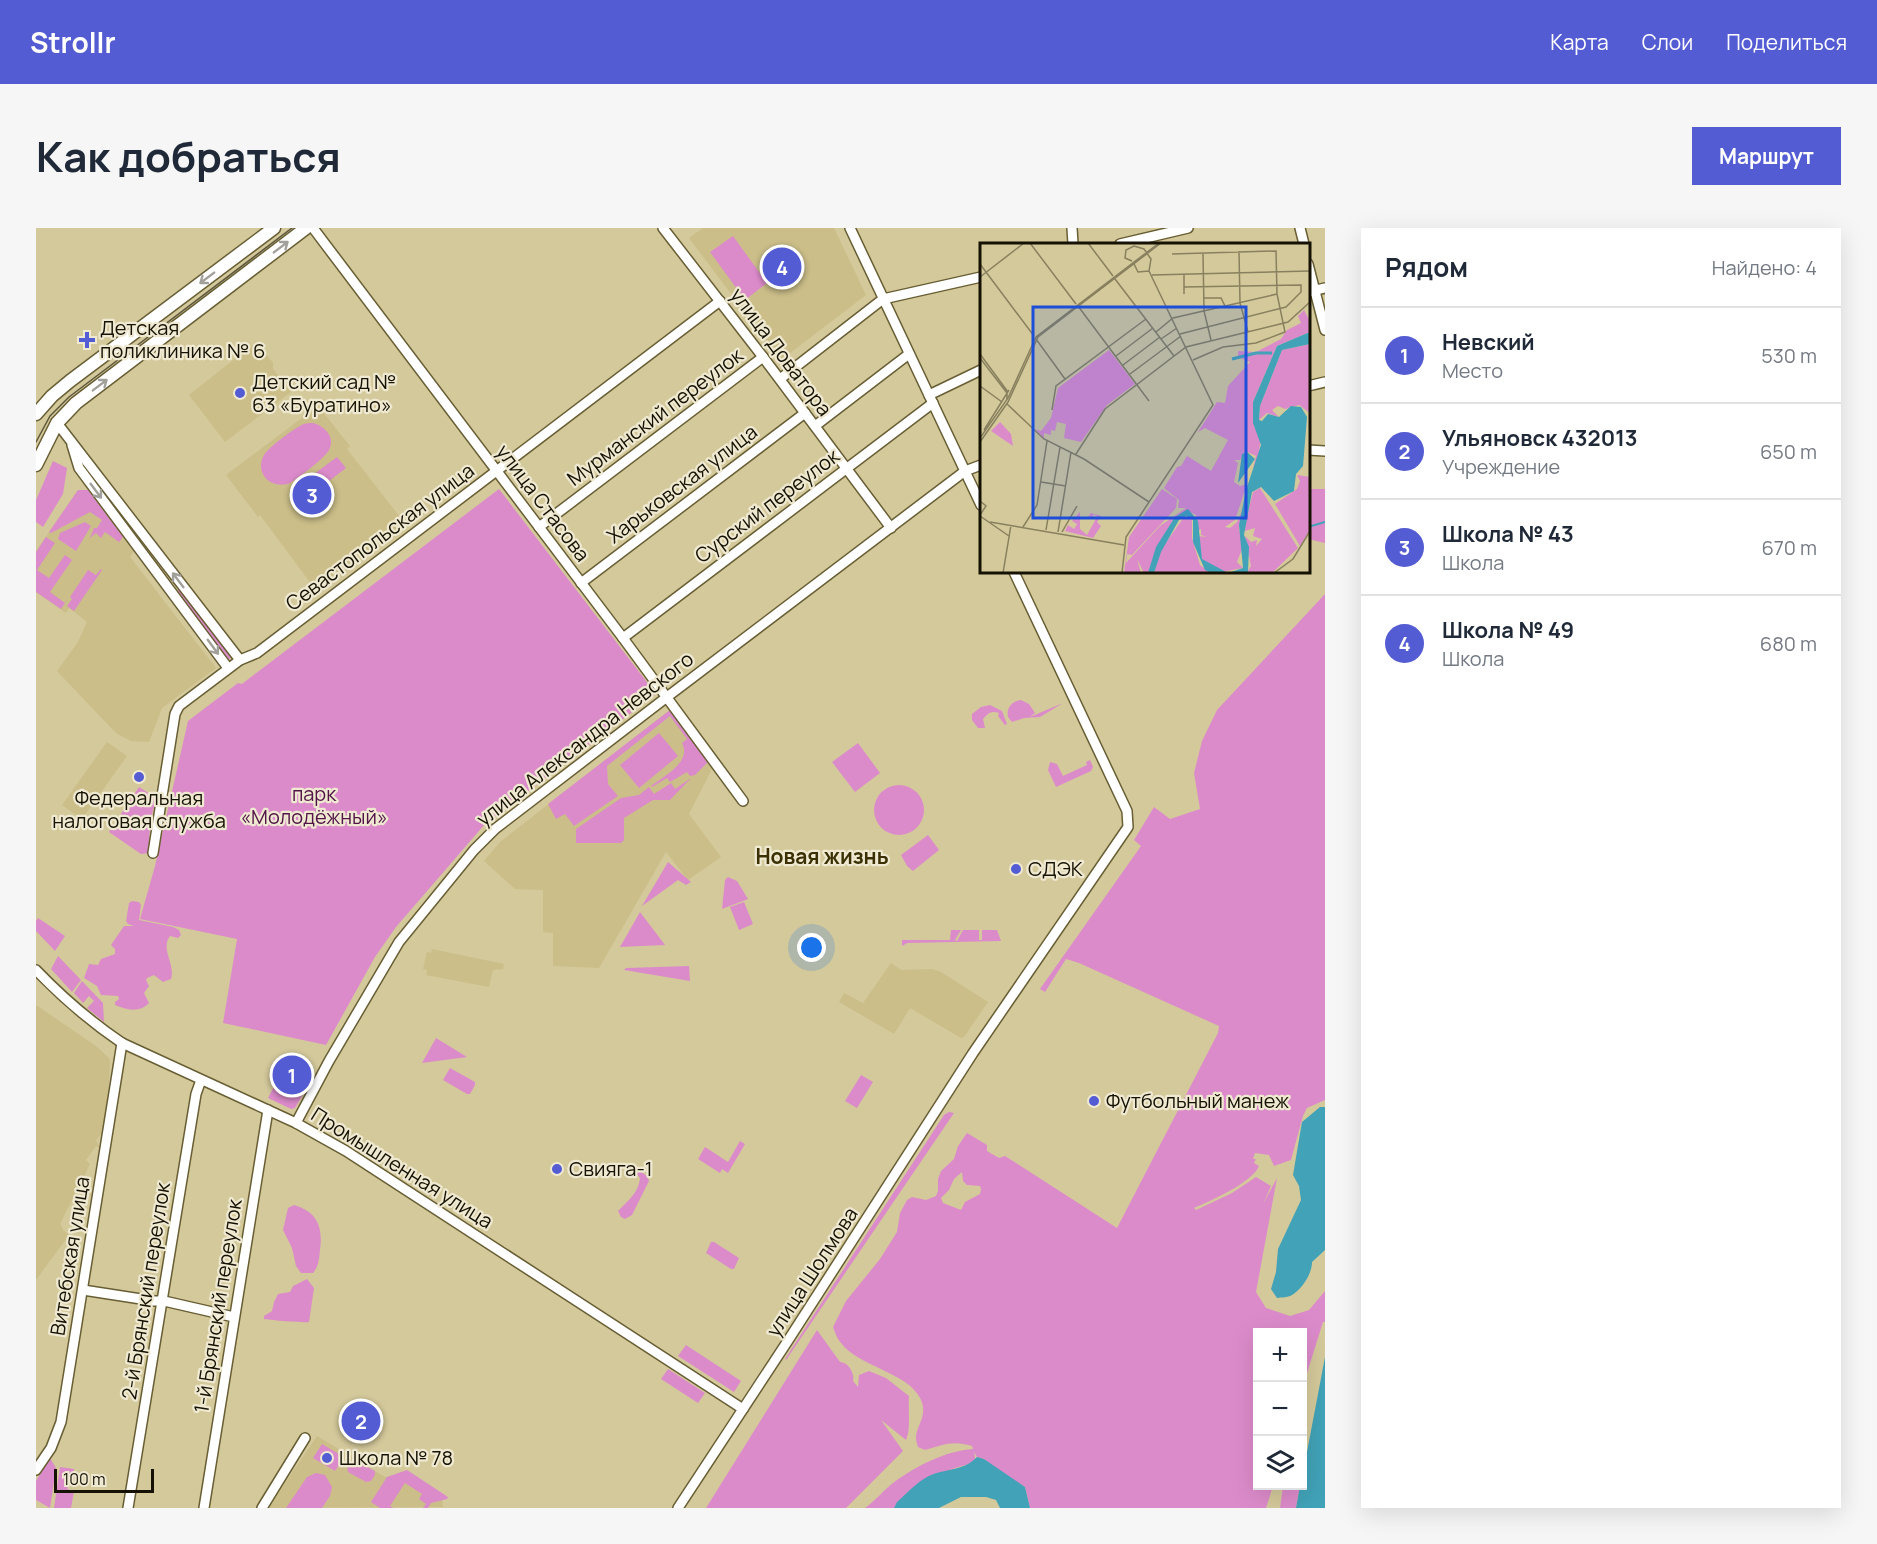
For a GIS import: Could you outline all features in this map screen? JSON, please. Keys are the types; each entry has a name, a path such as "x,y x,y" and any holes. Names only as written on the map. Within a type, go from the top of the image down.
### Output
{"main road":[{"path":"57,423 38,407 274,228"},
{"path":"36,465 57,423 76,403 306,228"}],"street":[{"name":"улица Стасова","path":"313,228 623,638 743,801"},
{"name":"улица Доватора","path":"663,228 891,528"},
{"path":"850,228 980,503"},
{"path":"1072,228 1073,243"},
{"path":"1124,243 1188,228"},
{"path":"1299,228 1304,243"},
{"path":"1310,270 1325,330"},
{"path":"780,379 883,299 980,277"},
{"name":"Севастопольская улица","path":"153,853 176,710 182,703 240,660 257,653 720,301"},
{"path":"815,426 909,354"},
{"name":"Мурманский переулок","path":"539,527 763,357"},
{"name":"Сурский переулок","path":"623,638 846,469 931,399 980,371"},
{"path":"1310,386 1325,382"},
{"name":"Харьковская улица","path":"581,583 805,413"},
{"path":"57,423 240,660"},
{"path":"71,440 79,468 228,668"},
{"path":"1310,450 1325,451"},
{"name":"улица Александра Невского","path":"296,1123 329,1061 399,942 474,849 495,829 965,471 980,465"},
{"name":"улица Шолмова","path":"678,1508 973,1053 1124,836 1129,822 1127,811 1014,573"},
{"name":"Промышленная улица","path":"36,970 59,994 122,1043 296,1123 375,1169 743,1409"},
{"name":"Витебская улица","path":"36,1470 51,1448 59,1427 122,1043"},
{"name":"2-й Брянский переулок","path":"128,1508 164,1301 196,1095 201,1080"},
{"name":"1-й Брянский переулок","path":"204,1508 268,1110"},
{"path":"83,1290 154,1302 164,1301 234,1317"},
{"path":"262,1508 305,1438"}],"shaded area":[{"path":"703,228 834,228 866,295 781,360 689,238"},
{"name":"Детский сад № 63 «Буратино»","path":"256,342 273,363 273,369 291,392 225,442 189,395"},
{"path":"318,406 350,446 347,449 406,525 318,593 260,515 258,517 226,475"},
{"path":"78,490 88,490 134,551 130,557 216,668 162,708 149,742 131,741 116,733 57,671 78,642 87,622 69,608 66,613 36,592 36,551"},
{"path":"671,709 713,767 689,814 721,857 688,880 666,852 599,968 553,966 553,933 543,932 543,890 515,889 484,861 500,842"},
{"path":"107,742 127,756 82,819 62,805"},
{"path":"432,949 504,964 503,969 493,970 489,987 426,975 427,970 423,969 427,952 431,953"},
{"path":"891,963 901,970 932,969 941,972 988,1002 964,1037 961,1038 910,1008 894,1034 839,1002 844,993 863,1003"},
{"path":"36,1005 96,1046 109,1058 110,1062 108,1101 102,1133 96,1140 100,1148 96,1146 86,1160 90,1164 60,1224 69,1235 36,1280"},
{"name":"Школа № 78","path":"317,1436 385,1477 399,1474 442,1499 443,1507 268,1508"}],"green space":[{"path":"733,236 767,283 745,300 710,252"},
{"path":"313,423 322,427 330,437 331,446 327,454 290,483 278,484 268,480 261,469 266,452 296,428"},
{"path":"337,457 346,468 304,500 295,488"},
{"path":"53,461 67,468 63,494 43,527 36,522 36,500"},
{"name":"парк «Молодёжный»","path":"499,489 656,694 485,824 396,927 375,957 326,1045 223,1023 237,939 140,919 155,866 188,721 238,683 242,684"},
{"path":"1310,489 1325,489 1325,543 1310,539"},
{"path":"78,490 88,490 123,537 119,542 105,532 101,538 96,533 90,538 94,528 97,528 102,520 90,512 49,532"},
{"path":"85,522 91,526 76,551 58,539 60,533"},
{"path":"46,537 55,543 37,570 49,578 65,555 72,560 50,592 65,603 61,609 36,592 36,552"},
{"path":"101,569 74,611 67,606 72,599 70,597 88,570 96,575"},
{"path":"181,588 232,657 227,661 176,592"},
{"path":"1325,594 1325,1100 1307,1108 1291,1160 1274,1166 1269,1155 1255,1153 1254,1163 1259,1166 1248,1179 1230,1191 1194,1208 1196,1210 1232,1193 1256,1177 1271,1186 1263,1204 1277,1178 1256,1292 1266,1308 1290,1316 1309,1310 1325,1291 1325,1322 1323,1322 1307,1373 1307,1328 1253,1328 1253,1490 1272,1490 1266,1508 1030,1508 1025,1487 984,1459 977,1457 974,1452 976,1463 942,1473 912,1492 894,1508 865,1508 893,1483 921,1465 941,1456 973,1449 972,1446 959,1443 925,1450 918,1447 916,1439 923,1410 920,1398 914,1389 849,1351 838,1340 833,1327 846,1301 880,1259 897,1232 900,1213 907,1200 912,1197 926,1200 936,1196 941,1171 954,1159 958,1146 967,1133 987,1145 987,1151 999,1158 1005,1156 1117,1228 1218,1033 1219,1026 1066,959 1045,992 1040,989 1141,846 1134,840 1154,807 1170,819 1200,809 1194,773 1202,741 1217,710","holes":["962,1172 963,1181 967,1185 980,1186 980,1194 965,1202 961,1210 943,1203 941,1198 949,1190 954,1179"]},
{"path":"1021,700 1029,704 1035,713 1030,717 1063,703 1040,717 1024,718 1012,722 1008,717 1009,708"},
{"path":"990,705 1002,711 1007,724 1005,725 998,716 999,713 993,712 983,719 985,728 978,728 972,720 972,714 981,707"},
{"path":"670,710 708,762 695,775 690,776 687,772 670,782 667,778 651,786 675,768 683,756 682,743 687,739 670,716 607,766 608,784 618,796 574,826 565,814 556,819 548,804"},
{"path":"659,733 678,756 639,788 620,765"},
{"path":"858,743 880,773 855,792 832,762"},
{"path":"1090,760 1093,767 1091,771 1056,787 1048,770 1050,762 1057,764 1063,776 1087,765 1086,762"},
{"path":"691,778 670,800 653,800 624,818 624,840 621,843 576,843 576,829 621,798 639,795 649,787 654,794 671,783 675,789"},
{"path":"894,785 904,785 917,792 924,805 924,815 917,828 904,835 894,835 885,831 878,824 874,815 874,805 878,796 885,789"},
{"path":"139,787 158,799 157,806 153,809 149,837 152,839 150,853 141,854 109,832"},
{"path":"928,835 939,850 913,871 901,855"},
{"path":"668,862 691,882 686,885 678,880 642,906"},
{"path":"728,877 737,881 748,899 722,909 725,880"},
{"path":"139,902 141,905 139,920 173,927 179,930 181,935 178,938 170,936 167,941 167,952 172,968 171,979 163,982 154,975 147,978 149,986 144,993 149,1003 133,1010 115,1005 119,999 118,996 101,995 97,986 84,978 89,964 98,965 101,959 115,954 115,949 111,945 124,926 134,926 126,921 129,903"},
{"path":"744,902 753,924 739,930 730,907"},
{"path":"640,912 665,945 620,947"},
{"path":"38,918 65,936 55,951 36,931"},
{"path":"951,930 961,930 955,940 957,941 963,930 979,930 979,940 982,940 982,930 997,930 1001,941 907,943 902,946 902,940 950,940"},
{"path":"58,956 81,980 72,992 51,969"},
{"path":"689,966 690,981 624,970 626,968"},
{"path":"82,981 103,1003 104,1022 87,1008 94,1001 89,996 83,1003 74,993"},
{"path":"436,1038 467,1057 422,1063"},
{"path":"450,1068 475,1082 470,1094 443,1080"},
{"path":"861,1075 873,1082 857,1108 845,1101"},
{"path":"278,1079 288,1083 287,1085 305,1091 295,1108 291,1109 268,1098"},
{"path":"949,1112 954,1113 786,1360 944,1115"},
{"path":"740,1141 745,1144 728,1173 722,1169 720,1173 698,1159 705,1147 728,1162"},
{"path":"637,1169 647,1176 649,1181 632,1215 625,1219 618,1211 638,1188 640,1178 634,1171"},
{"path":"294,1205 314,1217 321,1235 319,1259 313,1273 301,1273 296,1266 292,1248 283,1230 288,1208"},
{"path":"711,1242 739,1258 734,1269 706,1253"},
{"path":"307,1279 314,1288 309,1322 264,1319 264,1316 272,1311 278,1294 290,1292 293,1286"},
{"path":"817,1330 840,1362 850,1368 853,1381 858,1387 859,1375 869,1371 886,1378 909,1396 909,1425 906,1440 881,1420 903,1451 846,1508 706,1508"},
{"path":"686,1345 741,1381 734,1392 678,1356"},
{"path":"668,1369 705,1393 698,1403 661,1379"},
{"path":"322,1444 344,1457 335,1471 313,1458"},
{"path":"50,1458 56,1468 50,1508 36,1500 36,1481"},
{"path":"353,1460 375,1471 371,1481 366,1482 348,1472 347,1466"},
{"path":"60,1467 74,1469 73,1484 69,1484 67,1489 74,1491 71,1508 54,1508"},
{"path":"407,1470 448,1497 447,1499 431,1503 428,1508 423,1508 426,1504 419,1499 422,1494 405,1483 390,1506 393,1508 380,1508 371,1502 387,1477"},
{"path":"316,1473 325,1475 332,1487 330,1496 322,1508 286,1508 307,1477"},
{"path":"1282,1490 1299,1490 1296,1508 1280,1508"}],"water":[{"path":"1320,1107 1325,1107 1325,1250 1312,1262 1306,1281 1296,1292 1290,1296 1277,1298 1271,1289 1276,1272 1278,1249 1301,1200 1299,1186 1293,1175 1302,1122"},
{"path":"1325,1357 1325,1508 1296,1508 1299,1490 1307,1490 1307,1452"},
{"path":"977,1457 984,1459 1025,1487 1030,1508 1000,1508 996,1500 986,1497 961,1497 939,1508 894,1508 897,1502 923,1479 933,1474 959,1468"}],"waterway":[{"path":"1310,526 1325,522"}],"tram line":[{"path":"36,442 50,416 69,397 292,228"}],"place":[{"name":"Школа № 49","path":"782,267"},
{"name":"Детская поликлиника № 6","path":"87,340"},
{"name":"Детский сад № 63 «Буратино»","path":"240,393"},
{"name":"Школа № 43","path":"312,495"},
{"name":"Федеральная налоговая служба","path":"139,777"},
{"name":"СДЭК","path":"1016,869"},
{"name":"Невский","path":"292,1075"},
{"name":"Футбольный манеж","path":"1094,1101"},
{"name":"Свияга-1","path":"557,1169"},
{"name":"Ульяновск 432013","path":"361,1421"},
{"name":"Школа № 78","path":"327,1458"}],"district":[{"name":"Новая жизнь","path":"822,857"}]}
